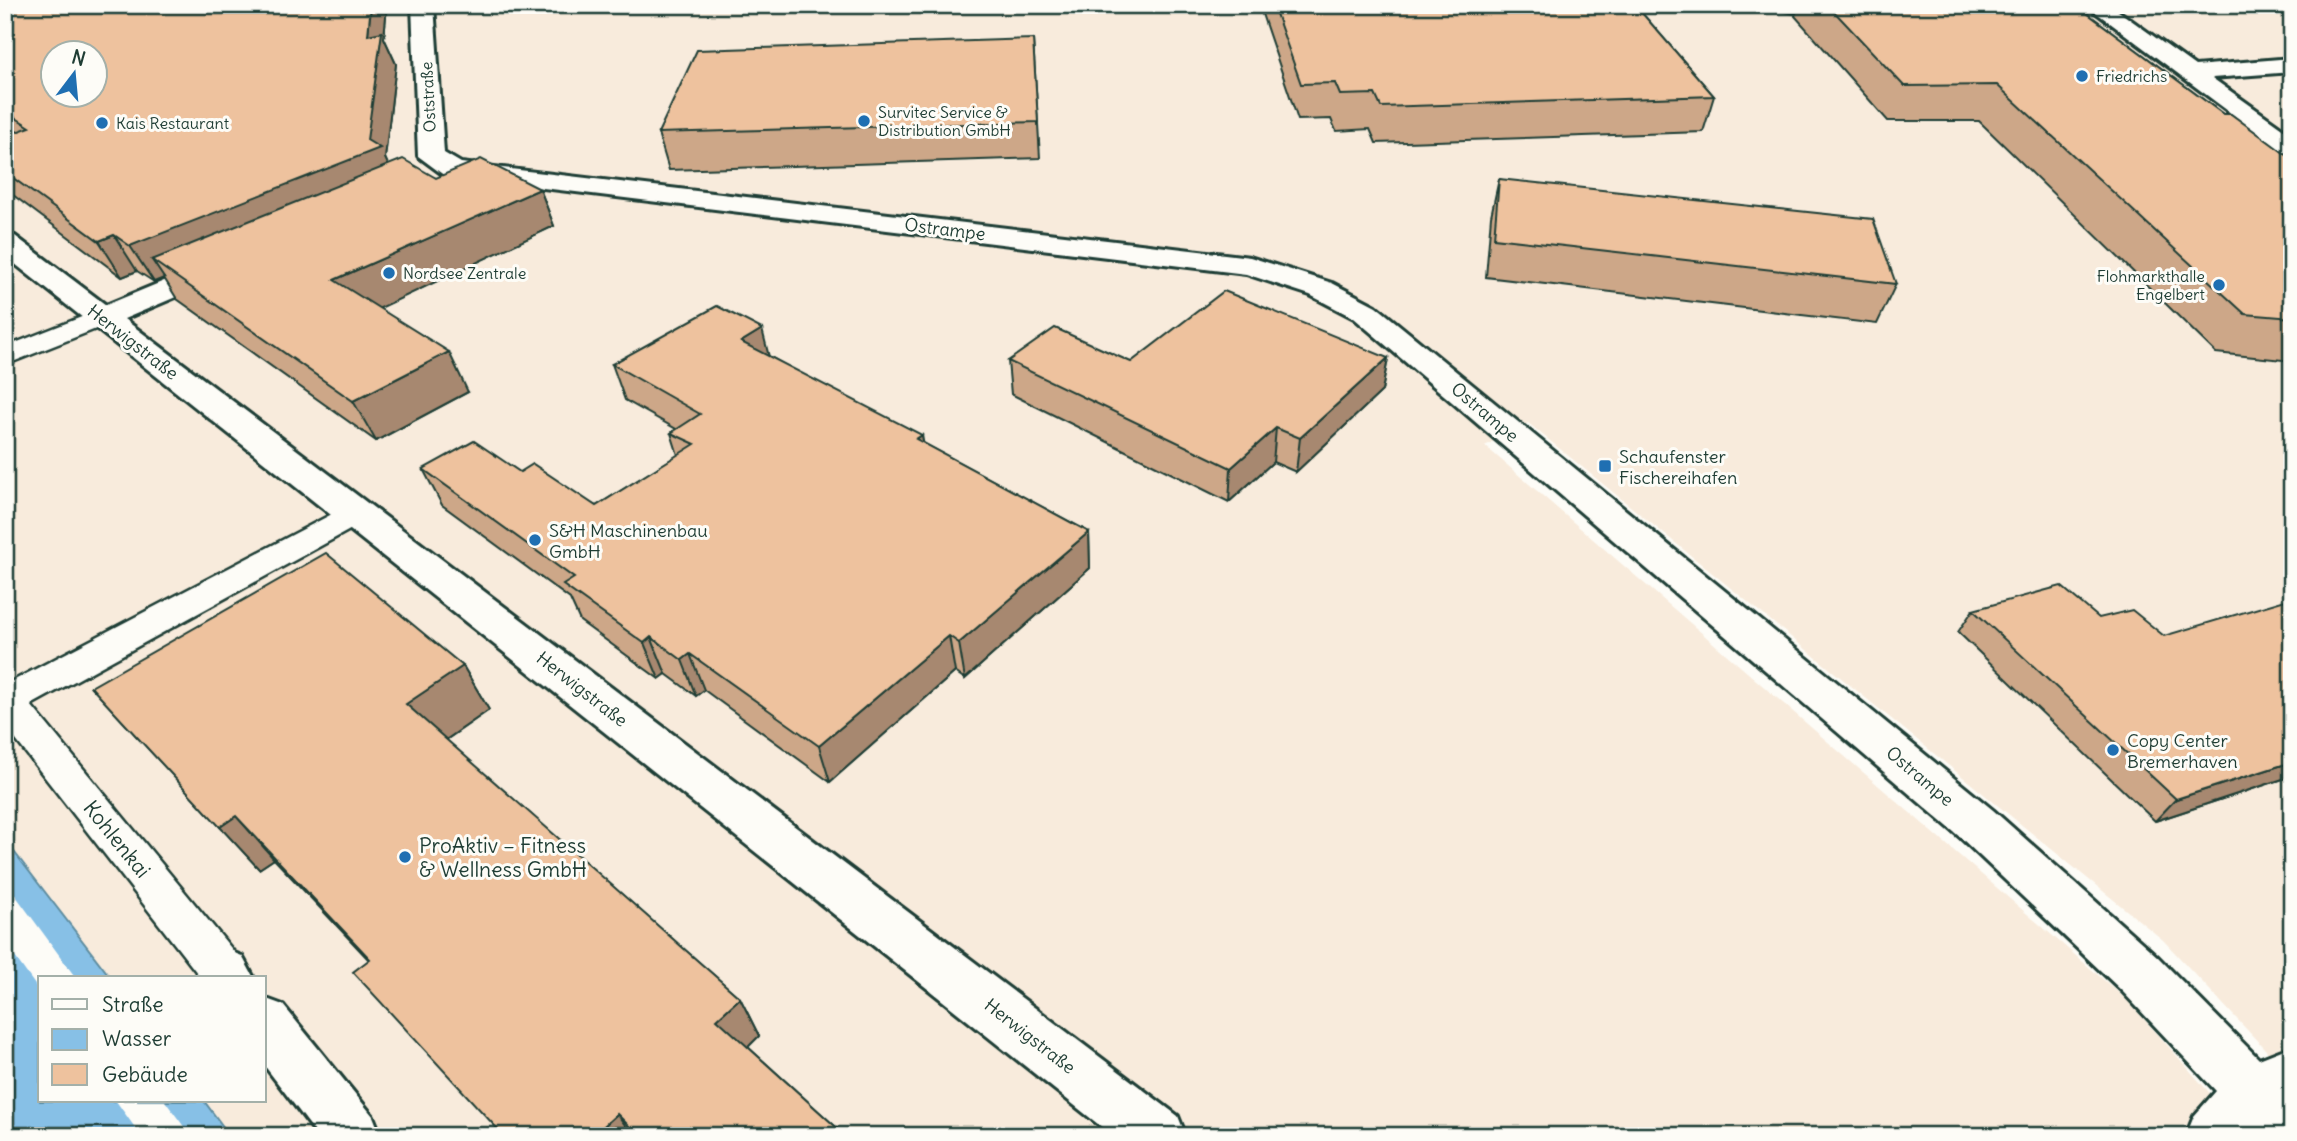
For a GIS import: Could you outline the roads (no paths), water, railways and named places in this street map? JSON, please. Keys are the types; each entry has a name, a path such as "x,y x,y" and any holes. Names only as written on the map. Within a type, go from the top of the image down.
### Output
{"street":[{"name":"Oststraße","path":"423,5 431,156 442,176"},
{"path":"2097,12 2190,73 2292,147"},
{"path":"2190,73 2292,65"},
{"name":"Ostrampe","path":"442,176 1250,266 1321,289 1354,306 1424,360 1977,824 2140,974 2272,1081 2292,1132"},
{"name":"Herwigstraße","path":"5,242 1158,1136"},
{"path":"102,317 240,260"},
{"path":"266,1026 353,1136"},
{"path":"2214,1136 2272,1081"}],"lane":[{"path":"1783,5 1831,16 1857,16"},
{"path":"5,357 102,317"},
{"path":"6,700 355,513"},
{"name":"Kohlenkai","path":"6,700 226,976"}],"water":[{"path":"5,840 109,976 38,976 38,1102 205,1102 230,1136 5,1136"}],"place":[{"name":"Friedrichs","path":"2082,76"},
{"name":"Survitec Service & Distribution GmbH","path":"864,121"},
{"name":"Kais Restaurant","path":"102,123"},
{"name":"Nordsee Zentrale","path":"389,273"},
{"name":"Flohmarkthalle Engelbert","path":"2219,285"},
{"name":"Schaufenster Fischereihafen","path":"1605,466"},
{"name":"S&H Maschinenbau GmbH","path":"535,540"},
{"name":"Copy Center Bremerhaven","path":"2113,750"},
{"name":"ProAktiv – Fitness & Wellness GmbH","path":"405,857"}]}
